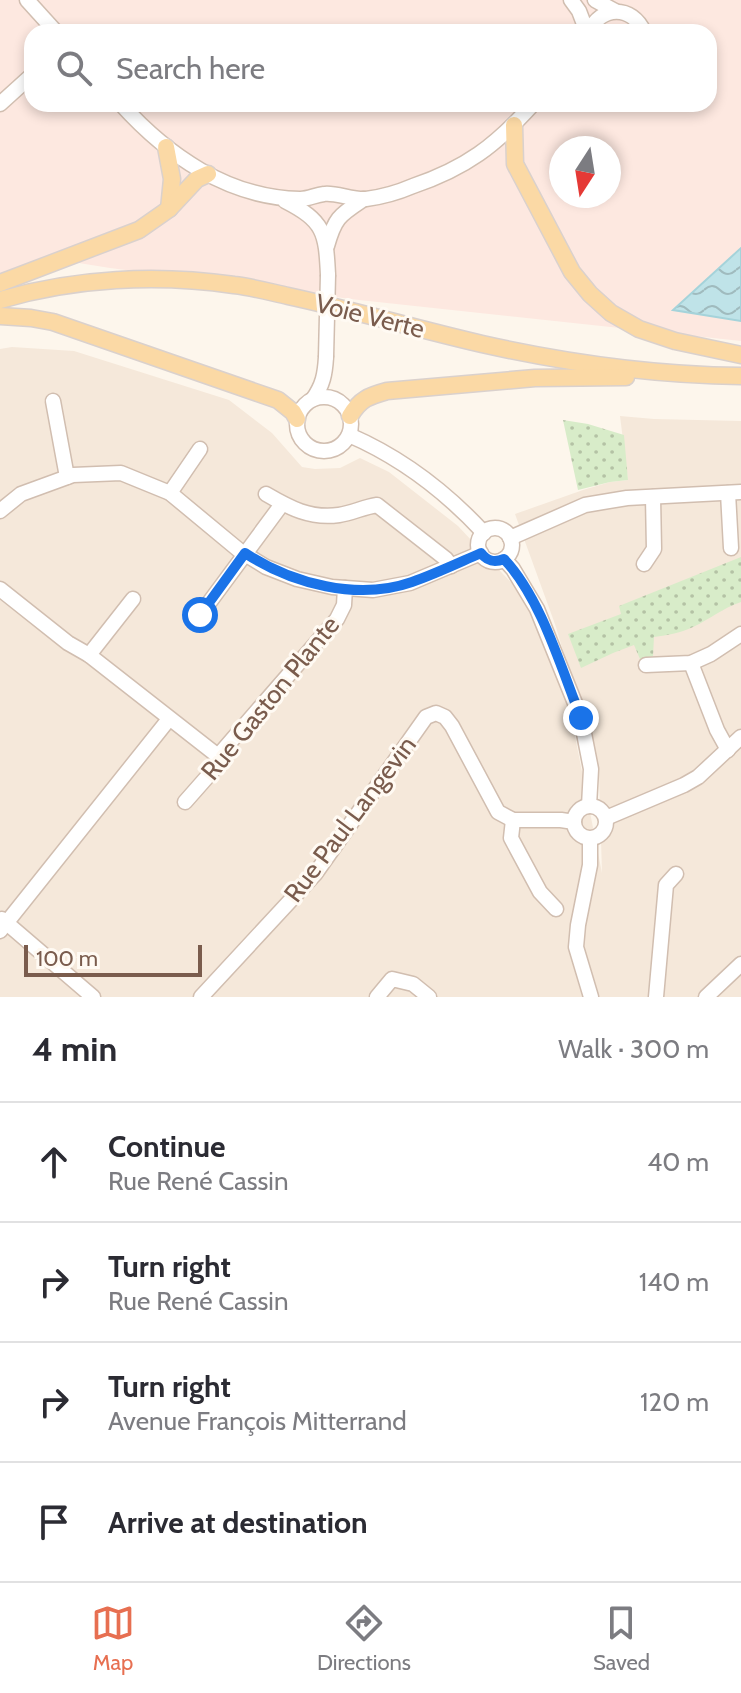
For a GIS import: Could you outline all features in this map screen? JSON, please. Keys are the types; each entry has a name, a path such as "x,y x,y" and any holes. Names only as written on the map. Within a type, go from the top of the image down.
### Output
{"main road":[{"path":"514,125 515,164 572,272 590,294 611,313 639,329 675,341 741,355"},
{"path":"166,147 172,179 169,209"},
{"path":"0,283 139,230 169,209 197,179 208,174"},
{"name":"Voie Verte","path":"0,292 51,281 119,274 213,276 269,285 483,337 574,355 672,366 741,369"},
{"name":"Voie Verte","path":"0,300 63,286 126,279 182,279 236,285 484,344 574,361 687,374 741,376"},
{"path":"0,316 53,322 278,400 297,419"},
{"path":"350,416 365,397 387,391 535,378 675,379 687,374"}],"street":[{"path":"27,0 49,24"},
{"path":"571,0 585,24"},
{"path":"595,0 632,16 640,24"},
{"path":"632,16 638,1"},
{"path":"593,24 601,16 615,11"},
{"path":"0,104 24,82"},
{"path":"128,112 166,147 208,174 243,190 277,197 314,198"},
{"path":"326,219 364,199 444,176 490,147 526,112"},
{"path":"325,376 330,392 347,409 352,422 345,442 331,451 314,450 302,441 296,427 297,419 322,386 325,376 326,219 311,203 320,194 327,193 364,199"},
{"path":"326,219 340,204 334,196"},
{"path":"277,197 326,219"},
{"path":"313,399 336,400"},
{"path":"53,401 67,477"},
{"path":"349,435 393,458 447,497 484,533"},
{"path":"170,493 200,449"},
{"path":"4,502 73,475 121,473 170,493 266,567 297,579 332,587 373,590 410,583 481,553"},
{"path":"510,538 585,505 627,498 735,492 731,548"},
{"path":"266,494 308,515 339,515 377,505 451,566"},
{"path":"644,564 654,549 653,497"},
{"path":"200,615 282,504"},
{"path":"498,529 510,538 511,552 504,559 488,560 481,553 479,542 484,533 498,529"},
{"path":"504,559 537,609 581,718 591,769 589,806"},
{"name":"Rue Gaston Plante","path":"185,802 215,768 218,756 337,619 344,605 345,588"},
{"path":"0,589 218,756"},
{"path":"89,655 133,599"},
{"path":"646,665 691,663 741,634"},
{"path":"691,663 728,750"},
{"name":"Rue Paul Langevin","path":"201,997 315,874 426,717 436,713 445,717 498,812 513,820"},
{"path":"93,997 2,924 169,719"},
{"path":"606,818 698,777 741,737"},
{"path":"589,806 598,808 606,818 603,832 590,839 577,832 574,822 577,813 589,806"},
{"path":"556,909 540,892 511,838 513,820 574,822"},
{"path":"590,839 590,865 576,947 591,997"},
{"path":"656,997 666,885 676,874"},
{"path":"706,997 741,964"},
{"path":"377,997 392,979 413,984 429,997"}],"shaded area":[{"path":"0,0 741,0 741,341 359,300 60,260 0,286"},
{"path":"0,349 74,351 229,400 272,433 302,467 340,468 360,458 389,472 458,526 519,591 551,655 570,711 602,873 599,775 556,627 515,514 583,490 628,480 620,416 741,421 741,997 0,997"}],"green space":[{"path":"563,420 624,435 628,480 578,490"},
{"path":"741,557 741,602 688,629 654,637 653,656 640,659 634,645 581,668 568,634 621,614 619,606"}],"water":[{"path":"741,248 741,321 673,310"}],"route":[{"path":"200,615 245,553 266,567 297,579 332,587 373,590 410,583 481,553 494,562 504,559 537,609 581,718"}]}
